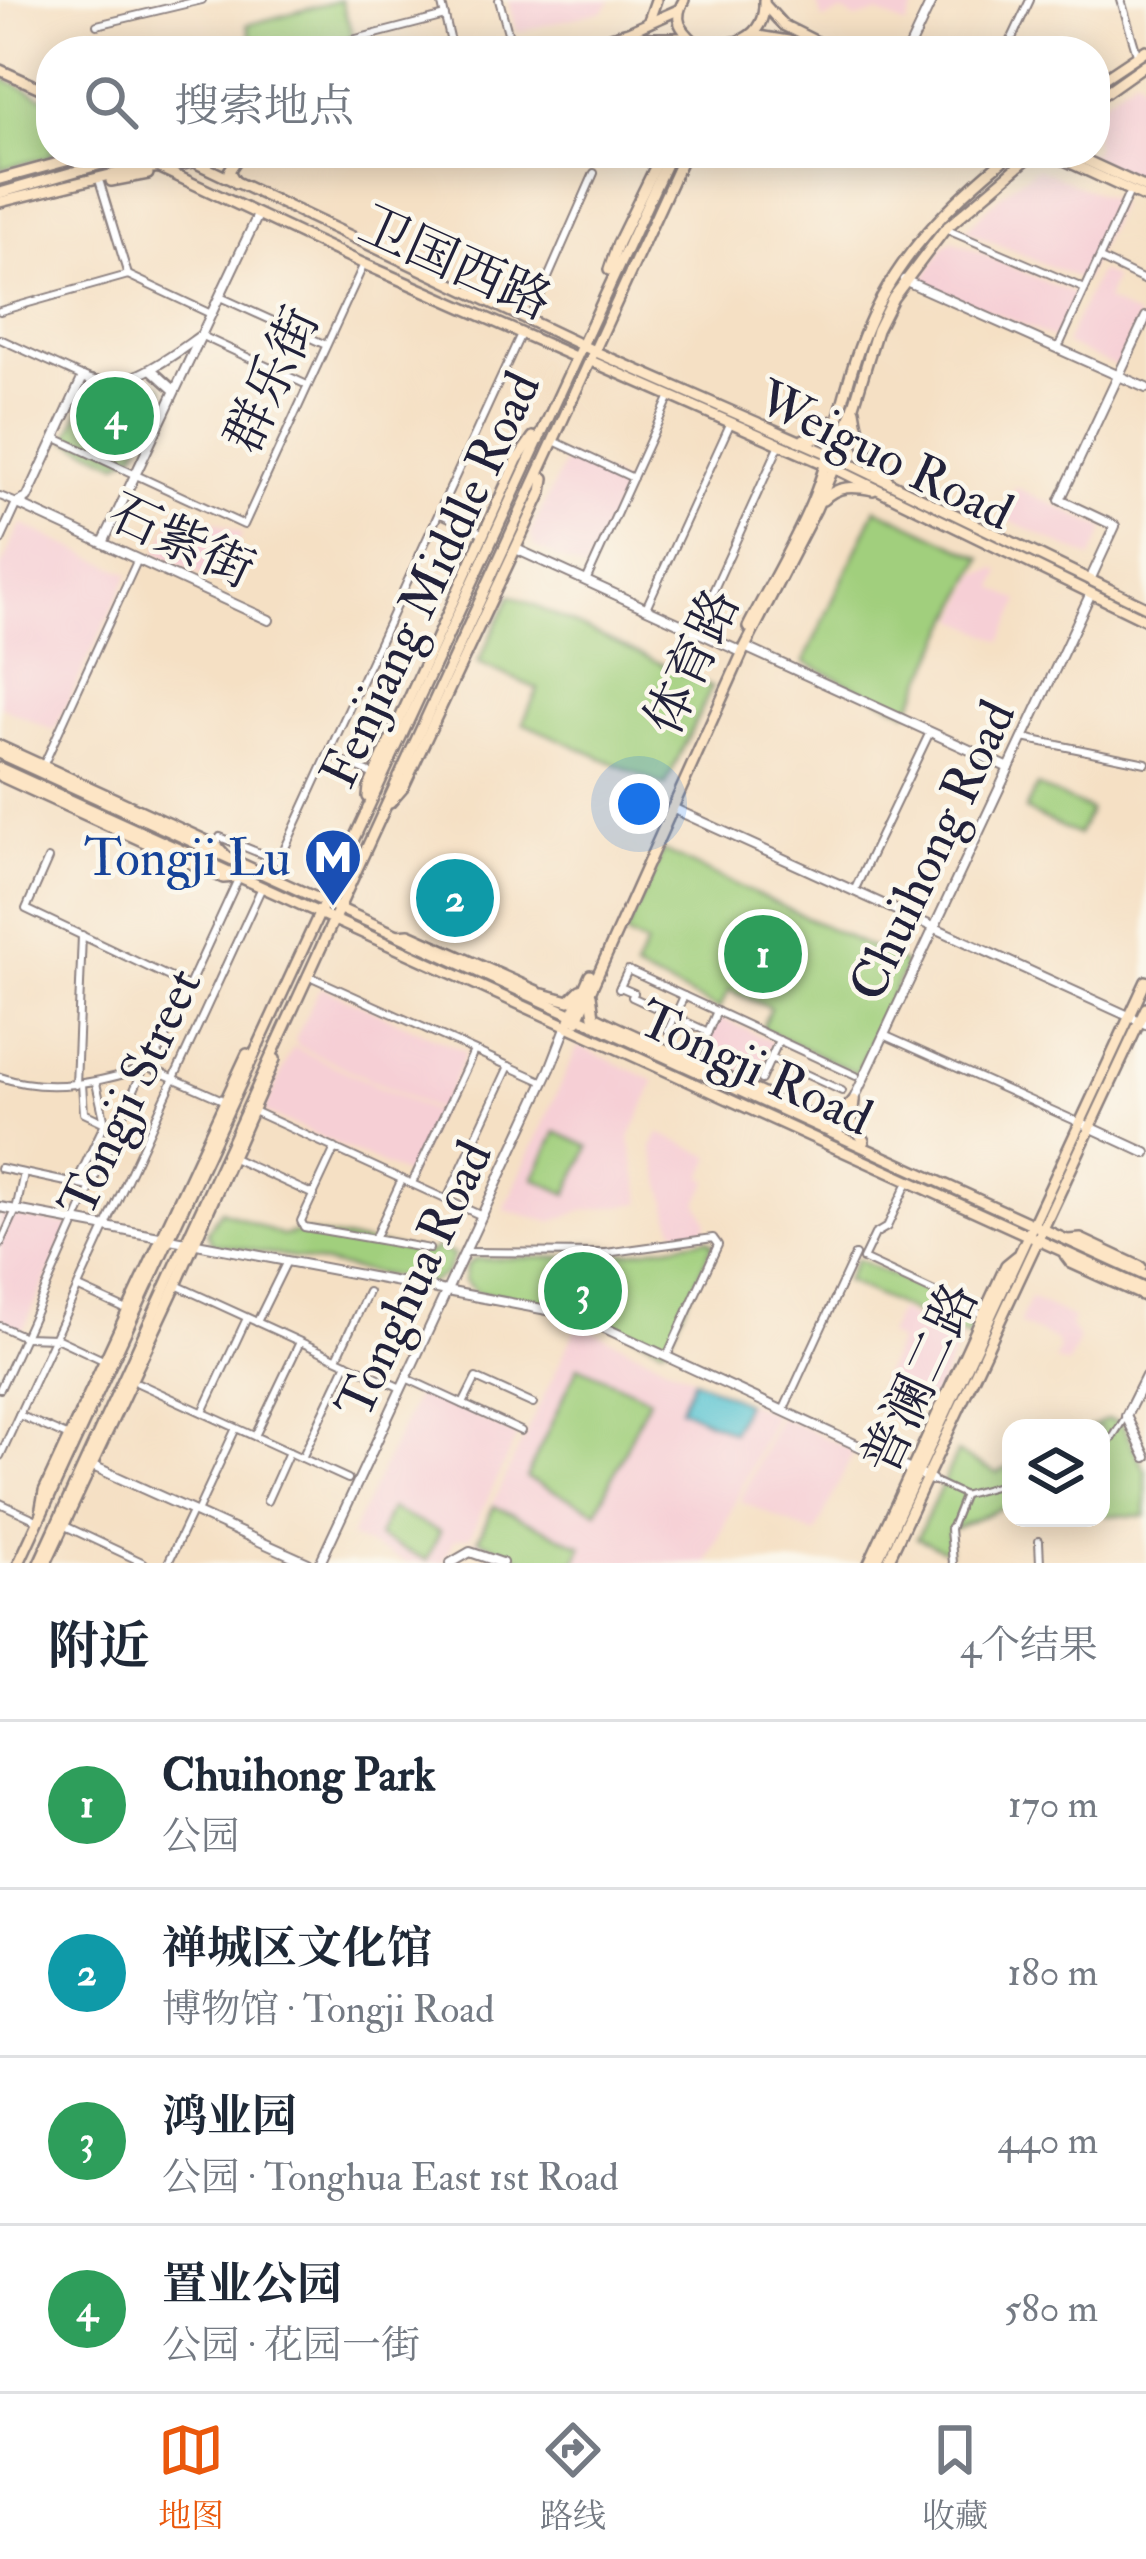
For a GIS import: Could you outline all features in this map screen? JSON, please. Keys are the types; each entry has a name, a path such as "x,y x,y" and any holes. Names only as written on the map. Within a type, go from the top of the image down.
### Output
{"main road":[{"path":"648,23 656,0"},
{"path":"752,35 764,21 763,2"},
{"path":"763,2 783,25 805,36"},
{"path":"608,36 648,23 677,3 681,30 687,36"},
{"path":"752,35 758,36"},
{"path":"1110,77 1143,62"},
{"path":"1110,88 1143,62"},
{"path":"0,70 36,86"},
{"path":"0,179 41,168"},
{"path":"0,193 88,168"},
{"path":"0,205 160,168"},
{"name":"卫国西路","path":"160,168 520,336 574,357 594,357"},
{"name":"卫国西路","path":"204,168 580,344 594,357"},
{"path":"231,168 236,183"},
{"name":"Fenjiang Middle Road","path":"19,1563 659,168"},
{"name":"Fenjiang Middle Road","path":"42,1563 190,1244 307,975 681,168"},
{"path":"831,461 842,406 867,327 895,274 964,193 994,168"},
{"path":"573,1020 741,649 813,510 877,331 904,280 945,229 1016,168"},
{"path":"1081,168 1146,198"},
{"path":"1103,168 1146,188"},
{"path":"30,171 46,180"},
{"path":"19,188 30,171"},
{"path":"102,180 173,174"},
{"path":"594,357 782,441 810,466 813,510"},
{"name":"Weiguo Road","path":"594,357 670,396 831,461 1146,620"},
{"path":"855,400 861,440 889,489"},
{"path":"782,441 820,437 842,406"},
{"path":"368,805 374,776 517,460 547,418"},
{"path":"382,812 403,788 542,492 546,464"},
{"path":"813,510 833,490 846,486 889,489 1146,607"},
{"name":"体育路","path":"593,977 741,649"},
{"path":"0,750 216,845 230,860"},
{"path":"0,750 335,914"},
{"path":"0,772 262,887 319,907"},
{"path":"81,791 104,794 118,808"},
{"name":"Tongji Road","path":"335,914 362,931 573,1020 1064,1246 1146,1293"},
{"name":"Tongji Road","path":"335,914 395,935 546,1008"},
{"path":"362,931 365,939 528,1012 546,1008 537,992"},
{"path":"395,935 409,934 537,992 569,1001 593,977"},
{"path":"593,977 590,1010 606,1026 816,1118 839,1116 854,1100"},
{"path":"1036,1233 1091,1128 1139,1020 1146,981"},
{"path":"39,1521 44,1491 104,1360 165,1238 225,1101 277,1002"},
{"path":"1036,1233 1079,1123 1146,1009"},
{"name":"Tongji Road","path":"573,1020 606,1026 1013,1216 1036,1233"},
{"path":"854,1100 852,1122 858,1142"},
{"path":"42,1563 93,1466 176,1285 249,1110"},
{"path":"816,1118 823,1129"},
{"name":"普澜二路","path":"872,1563 922,1475 1036,1233"},
{"path":"1064,1246 1146,1272"},
{"path":"922,1475 1006,1265 1025,1255"},
{"name":"普澜二路","path":"890,1563 922,1475"}],"street":[{"path":"97,26 202,0"},
{"path":"441,0 450,36"},
{"path":"499,0 509,36"},
{"path":"915,36 932,0"},
{"path":"1013,36 1030,0"},
{"path":"1121,0 1143,62"},
{"path":"368,36 445,16"},
{"path":"529,320 594,173"},
{"path":"102,180 128,275"},
{"path":"1058,348 1130,191"},
{"path":"103,543 258,215"},
{"path":"945,229 1085,289"},
{"path":"1099,259 1146,280"},
{"name":"群乐街","path":"135,474 244,525 364,265"},
{"path":"0,311 128,275 211,314"},
{"path":"904,280 1146,388"},
{"path":"220,296 326,346"},
{"path":"1089,581 1115,526 1060,500 1146,317"},
{"path":"0,339 95,383 152,370 201,335"},
{"path":"201,335 308,385"},
{"path":"216,845 220,837 279,861 520,336"},
{"path":"172,356 186,367"},
{"path":"152,370 174,390"},
{"path":"0,539 17,503 27,498 83,377"},
{"path":"586,581 670,396"},
{"path":"646,608 731,422"},
{"path":"55,437 135,474"},
{"path":"695,631 782,441"},
{"path":"556,442 633,478"},
{"name":"石紫街","path":"0,496 269,620"},
{"path":"439,513 484,534"},
{"path":"516,548 1009,768"},
{"path":"43,766 138,559"},
{"name":"Chuihong Road","path":"837,1135 1090,595"},
{"path":"854,892 930,732"},
{"path":"1023,738 1146,763"},
{"path":"328,754 374,776"},
{"path":"672,808 1139,1020"},
{"path":"49,860 26,909 188,986"},
{"path":"0,1389 79,1222 116,1128 239,877"},
{"name":"Tongji Street","path":"0,1456 4,1434 19,1415 56,1338 262,887"},
{"path":"82,935 79,1084 84,1113 116,1128"},
{"path":"708,1031 632,998 634,993 620,988 628,970 856,1076"},
{"path":"307,975 544,1082"},
{"path":"668,1031 684,996"},
{"path":"528,1012 557,1028 559,1040 550,1069"},
{"path":"699,1052 717,1012"},
{"name":"Tonghua Road","path":"320,1563 573,1020"},
{"path":"884,1034 1146,1153"},
{"path":"564,1041 584,1037 601,1045"},
{"path":"761,1080 779,1040"},
{"path":"412,1184 474,1051"},
{"path":"771,1058 838,1089 842,1069"},
{"path":"447,1200 508,1066"},
{"path":"0,1077 96,1083 147,1068 225,1101"},
{"path":"76,1184 105,1123 96,1083"},
{"path":"249,1110 482,1216"},
{"path":"335,1148 302,1221 304,1227 429,1250"},
{"path":"233,1157 314,1195"},
{"path":"0,1168 90,1186"},
{"path":"0,1245 16,1210 24,1173"},
{"path":"374,1239 402,1179"},
{"path":"906,1186 863,1259 983,1315"},
{"path":"0,1208 579,1316 964,1495 1002,1484"},
{"path":"465,1252 606,1253 713,1238 718,1245 667,1357"},
{"path":"783,1411 855,1255"},
{"path":"257,1322 286,1263"},
{"path":"176,1285 401,1388"},
{"path":"79,1288 127,1310"},
{"path":"337,1358 368,1292"},
{"path":"203,1413 247,1318"},
{"path":"0,1326 24,1337 56,1338 104,1360"},
{"path":"255,1436 300,1342"},
{"path":"302,1458 347,1363"},
{"path":"1110,1440 1146,1376"},
{"path":"406,1378 521,1431"},
{"path":"464,1405 476,1378 533,1404"},
{"path":"138,1383 348,1479"},
{"path":"19,1415 69,1437"},
{"path":"1126,1416 1146,1457"},
{"path":"168,1563 236,1428"},
{"path":"267,1501 290,1453"},
{"path":"93,1466 308,1563"},
{"path":"952,1563 950,1529 964,1495"},
{"path":"0,1503 39,1521"},
{"path":"64,1526 144,1563"},
{"path":"1039,1541 1040,1563"},
{"path":"451,1563 470,1552 502,1563"}],"shaded area":[{"path":"509,0 611,0 604,11 517,32"},
{"path":"815,0 918,0 906,26 878,13 856,19 843,12 823,20"},
{"path":"1136,76 1146,87 1146,183 1110,166 1110,96"},
{"path":"1037,168 1119,203 1084,281 965,230"},
{"path":"953,241 1075,295 1055,339 921,282 945,245"},
{"path":"1099,271 1114,278 1106,301 1139,317 1117,367 1065,344"},
{"path":"567,457 626,485 585,571 535,547 530,534"},
{"path":"1015,487 1105,529 1091,558 1001,517"},
{"path":"179,505 242,534 219,583 156,553"},
{"path":"21,524 129,574 54,731 0,706 0,569"},
{"path":"1001,571 995,588 1020,601 1002,641 957,619 978,574"},
{"path":"323,988 466,1052 439,1111 298,1046 295,1040"},
{"path":"719,1017 773,1042 756,1077 703,1052"},
{"path":"578,1046 655,1081 630,1138 642,1203 582,1211 551,1222 504,1210"},
{"path":"293,1047 437,1113 409,1176 264,1112"},
{"path":"659,1133 712,1157 703,1177 709,1180 698,1203 707,1222 703,1233 690,1236 674,1229 652,1148"},
{"path":"0,1214 72,1225 23,1330 0,1322"},
{"path":"1030,1298 1073,1318 1070,1326 1079,1339 1068,1365 1055,1360 1057,1341 1019,1324"},
{"path":"898,1310 961,1339 928,1410 878,1387 898,1341 887,1335"},
{"path":"578,1324 775,1415 707,1563 520,1563 474,1542"},
{"path":"419,1390 517,1436 470,1537 454,1540 443,1563 408,1563 350,1537"},
{"path":"779,1416 854,1451 815,1534 740,1501"}],"green space":[{"path":"341,0 353,36 250,36 247,25"},
{"path":"0,77 36,94 36,160 0,169"},
{"path":"147,380 164,391 136,452 118,463 67,440 89,391"},
{"path":"876,508 982,558 908,712 804,662"},
{"path":"511,595 712,687 665,786 523,723 538,689 478,663"},
{"path":"1037,786 1090,810 1078,835 1025,810"},
{"path":"663,851 906,964 857,1073 762,1028 770,1008 729,990 719,1009 635,970 646,945 625,935"},
{"path":"556,1132 589,1147 567,1194 534,1178"},
{"path":"221,1210 282,1236 300,1232 431,1253 437,1247 454,1255 446,1274 430,1283 212,1243 207,1232"},
{"path":"707,1239 713,1244 662,1347 580,1309 478,1293 464,1281 466,1266 475,1259 606,1256"},
{"path":"856,1259 978,1315 968,1337 845,1281"},
{"path":"578,1366 649,1398 597,1511 526,1478"},
{"path":"1110,1420 1121,1422 1146,1472 1146,1516 1110,1515"},
{"path":"957,1453 997,1473 1002,1470 1002,1508 949,1531 949,1552 917,1538"},
{"path":"494,1506 582,1546 575,1563 531,1563 478,1539"},
{"path":"390,1509 440,1532 427,1560 378,1537"}],"water":[{"path":"694,1379 745,1403 732,1432 680,1408"}],"place":[{"name":"置业公园","path":"115,416"},
{"name":"禅城区文化馆","path":"455,898"},
{"name":"Tongji Lu","path":"333,908"},
{"name":"Chuihong Park","path":"763,954"},
{"name":"鸿业园","path":"583,1291"}]}
